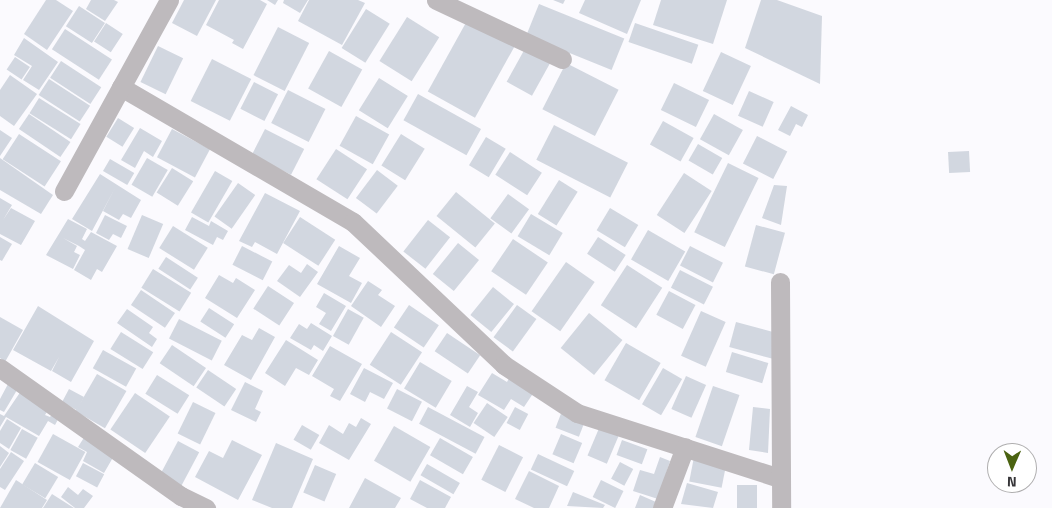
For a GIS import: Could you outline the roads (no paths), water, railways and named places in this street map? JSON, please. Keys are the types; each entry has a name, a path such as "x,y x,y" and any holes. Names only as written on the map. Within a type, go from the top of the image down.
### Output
{"street":[{"path":"64,191 169,0"},
{"path":"436,0 562,59"},
{"path":"121,88 353,222 504,365 577,413 780,478"},
{"path":"780,282 781,508"},
{"path":"0,368 181,496 206,508"},
{"path":"662,508 684,447"}]}
